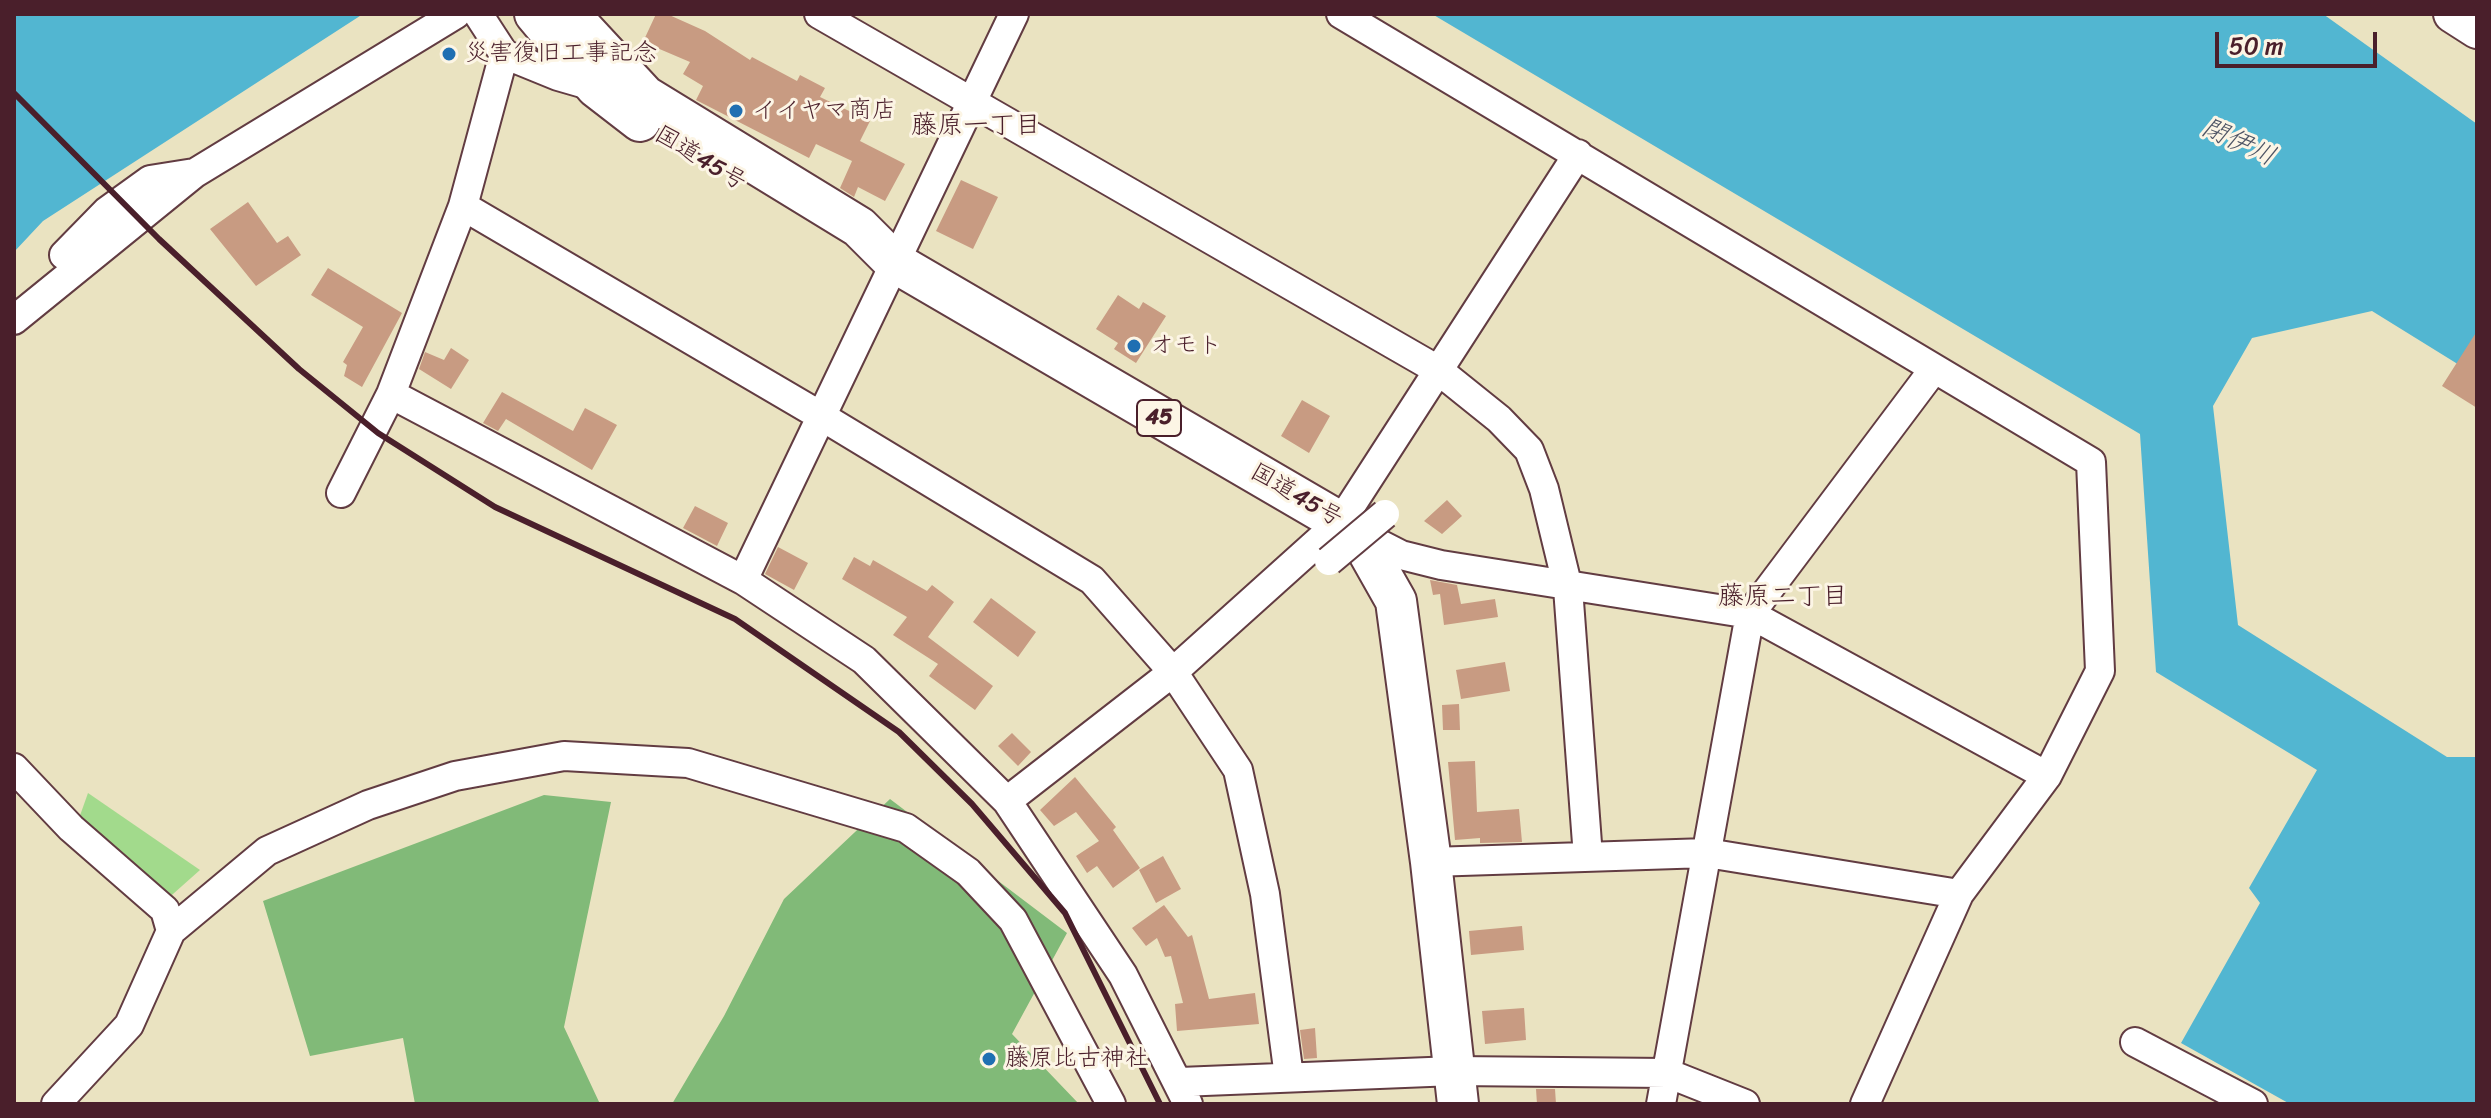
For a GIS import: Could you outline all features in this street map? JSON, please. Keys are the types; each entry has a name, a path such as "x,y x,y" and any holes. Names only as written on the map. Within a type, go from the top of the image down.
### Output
{"highway":[{"name":"国道45号","path":"535,14 596,87 646,126 850,250 894,262 1361,523 1396,601 1431,862 1456,1087"},
{"name":"国道45号","path":"569,14 645,96 859,227 894,262"}],"main road":[{"path":"2452,14 2477,30"}],"street":[{"path":"14,320 195,173 456,14"},
{"path":"478,14 504,54 558,76 596,87"},
{"path":"819,14 1438,370 1499,419 1529,450 1544,489 1568,588 1588,857"},
{"path":"743,580 1014,14"},
{"path":"1341,14 2091,462 2100,671 2047,776 1959,894 1865,1104"},
{"path":"341,493 391,394 463,206 504,54"},
{"path":"1329,561 1361,523 1438,370 1578,154"},
{"path":"64,255 107,211 150,180 195,173"},
{"path":"463,206 821,416 1092,580 1173,672 1238,770 1265,894 1289,1077"},
{"path":"1661,1104 1750,614 1934,369"},
{"path":"391,394 743,580 864,660 1007,801 1123,975 1184,1093 1289,1077 1456,1087 1667,1073 1745,1104"},
{"path":"1361,523 1401,555 1568,588 1750,614 2047,776"},
{"path":"1007,801 1361,523"},
{"path":"56,1104 129,1025 171,931 267,851 368,805 455,776 564,756 688,763 906,828 968,872 1013,920 1111,1104"},
{"path":"14,768 71,828 165,910 171,931"},
{"path":"1431,862 1707,853 1959,894"},
{"path":"2135,1042 2253,1104"}],"green space":[{"path":"88,793 200,870 164,902 77,824"},
{"path":"544,795 611,802 564,1027 600,1104 415,1104 403,1038 310,1056 263,901"},
{"path":"890,799 1067,933 1012,1034 1079,1104 672,1104 724,1016 784,899"}],"water":[{"path":"14,14 363,14 43,221 14,252"},
{"name":"閉伊川","path":"1432,14 2323,14 2477,124 2477,376 2372,311 2252,338 2213,406 2238,625 2447,757 2477,757 2477,1104 2290,1104 2181,1043 2260,903 2249,888 2317,770 2156,672 2140,434"}],"building":[{"path":"656,14 667,14 705,31 750,60 752,57 797,81 800,75 825,88 820,97 870,121 860,141 905,164 885,201 858,187 854,197 840,188 852,161 816,144 809,158 696,100 703,86 683,74 690,62 643,42"},
{"path":"961,180 998,197 973,249 936,231"},
{"path":"248,202 277,243 288,236 301,255 256,286 210,229"},
{"path":"328,268 402,313 362,387 344,376 347,365 343,362 363,327 311,295"},
{"path":"1118,295 1139,309 1143,302 1166,316 1136,363 1114,349 1118,343 1096,329"},
{"path":"2477,331 2477,408 2442,386"},
{"path":"451,348 469,360 451,389 419,369 425,352 444,360"},
{"path":"502,392 573,431 585,408 617,425 592,470 506,419 498,431 483,423"},
{"path":"1302,400 1330,416 1309,453 1281,436"},
{"path":"1447,500 1462,516 1442,534 1424,521"},
{"path":"695,506 728,523 717,546 683,528"},
{"path":"778,547 808,563 794,590 765,574"},
{"path":"854,557 870,566 873,560 927,591 932,585 954,602 928,637 993,686 975,710 929,676 938,664 893,635 907,617 842,579"},
{"path":"1430,580 1457,585 1461,604 1495,599 1498,617 1444,625 1440,594 1433,595"},
{"path":"991,598 1036,632 1018,657 973,622"},
{"path":"1505,662 1510,691 1461,699 1456,670"},
{"path":"1459,704 1460,730 1443,730 1442,705"},
{"path":"1012,733 1031,752 1018,766 998,746"},
{"path":"1475,761 1477,812 1519,809 1522,842 1480,843 1480,838 1455,840 1448,762"},
{"path":"1075,777 1116,827 1113,830 1140,868 1113,888 1097,866 1087,873 1076,856 1099,841 1076,812 1054,826 1040,810"},
{"path":"1163,856 1181,889 1156,903 1139,870"},
{"path":"1164,905 1188,937 1192,935 1209,999 1255,993 1259,1024 1177,1031 1175,1004 1183,1003 1171,956 1165,957 1157,938 1146,946 1132,928"},
{"path":"1522,926 1524,950 1471,955 1469,931"},
{"path":"1524,1008 1526,1040 1485,1044 1482,1011"},
{"path":"1315,1028 1317,1058 1304,1059 1300,1030"},
{"path":"1536,1089 1555,1089 1556,1104 1537,1104"}],"railway":[{"path":"14,93 159,239 299,369 378,433 495,507 735,619 899,732 972,804 1065,913 1160,1104"}],"place":[{"name":"災害復旧工事記念","path":"449,54"},
{"name":"イイヤマ商店","path":"736,111"},
{"name":"オモト","path":"1134,346"},
{"name":"藤原比古神社","path":"989,1059"}],"district":[{"name":"藤原一丁目","path":"976,126"},
{"name":"藤原二丁目","path":"1783,597"}]}
